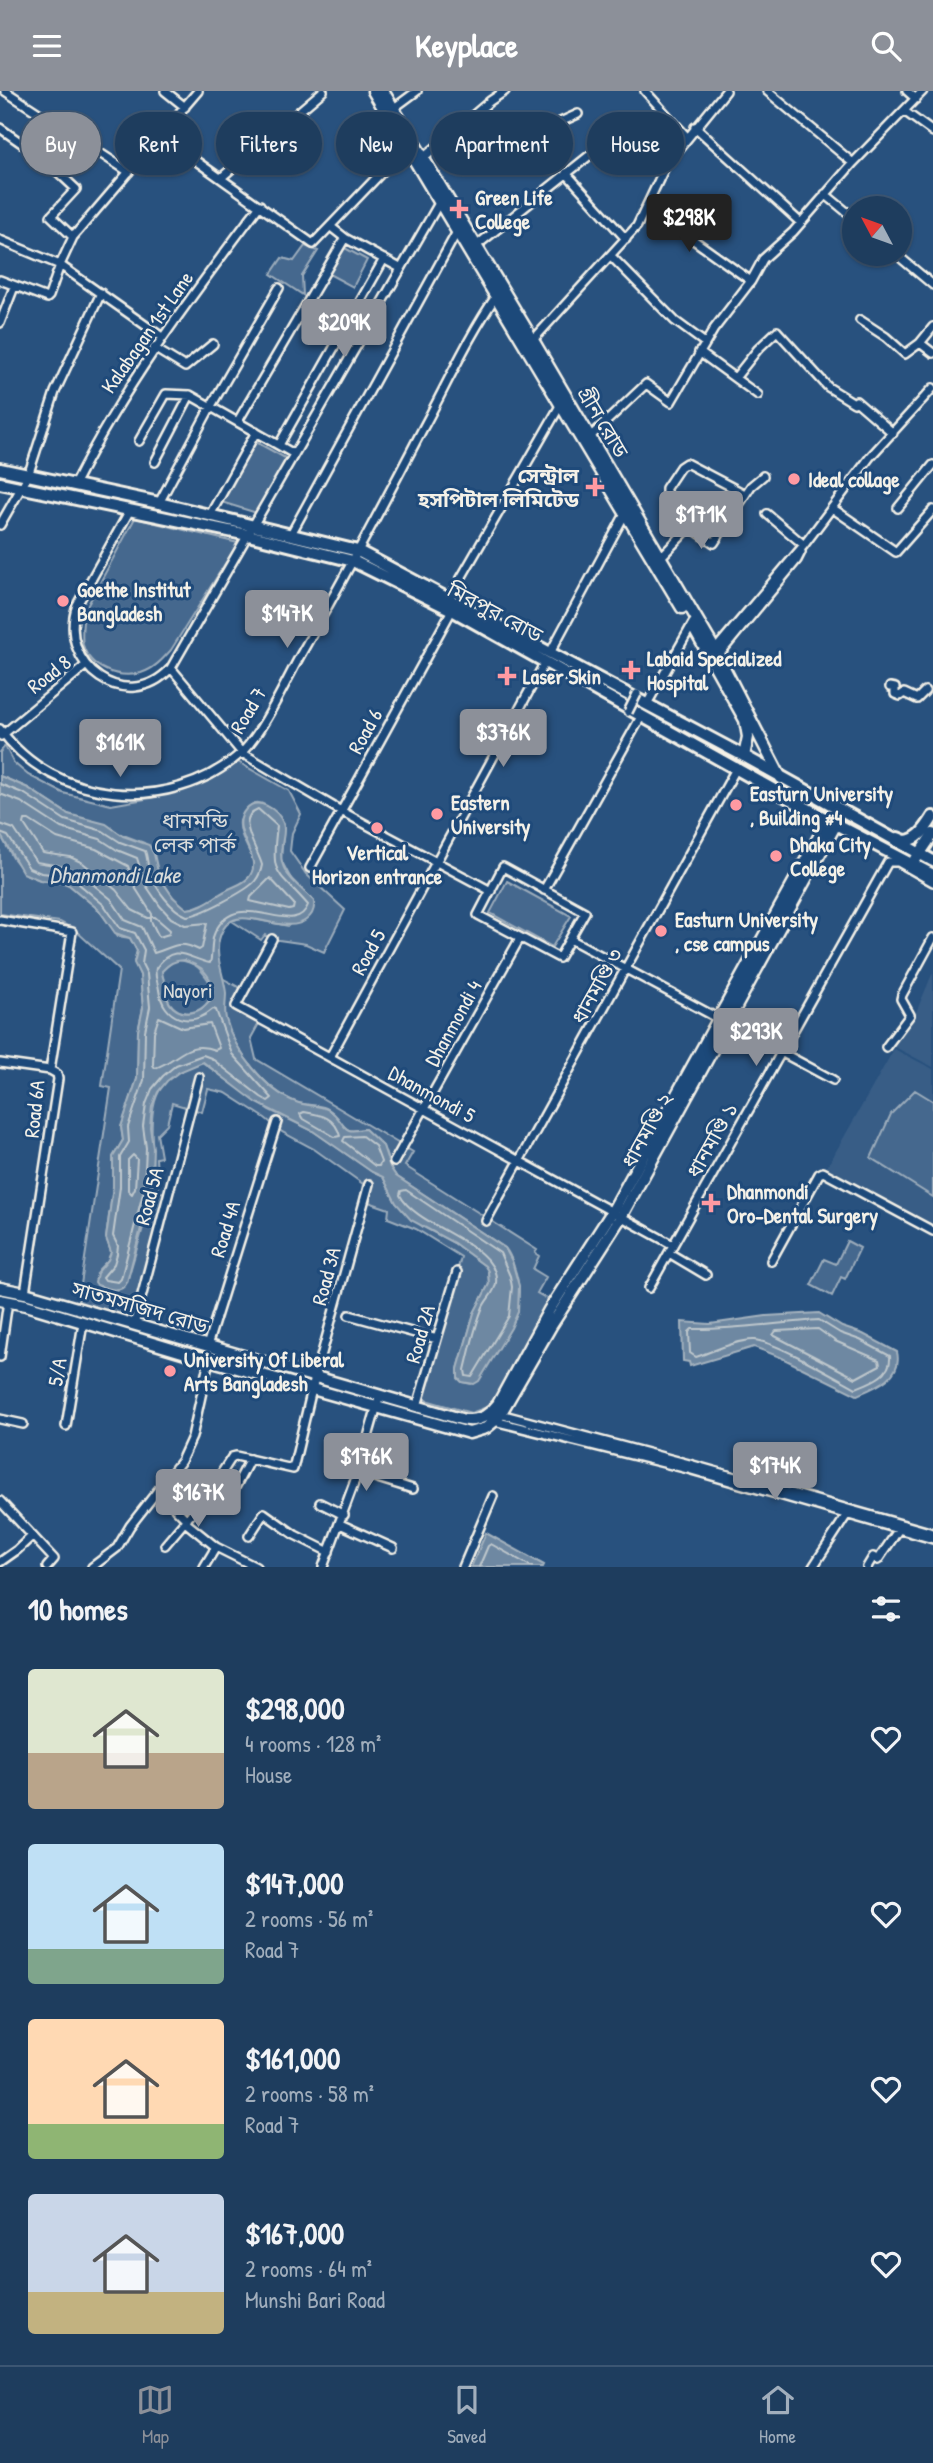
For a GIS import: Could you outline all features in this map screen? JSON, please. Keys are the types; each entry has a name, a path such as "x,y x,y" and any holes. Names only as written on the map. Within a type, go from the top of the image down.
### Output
{"highway":[{"name":"মিরপুর রোড","path":"0,469 210,515 251,530 356,556"},
{"name":"মিরপুর রোড","path":"0,482 130,510 292,534 356,556 548,657 636,696 933,861"},
{"name":"মিরপুর রোড","path":"548,657 629,711 642,715 832,822 933,875"},
{"path":"737,767 744,756"},
{"path":"836,808 848,810 905,841 923,832 933,817"},
{"path":"912,864 933,834"}],"main road":[{"name":"গ্রীন রোড","path":"373,91 385,112"},
{"name":"গ্রীন রোড","path":"383,91 424,158 460,228 561,404 694,622 717,653 782,778"},
{"name":"গ্রীন রোড","path":"417,166 439,203 476,246 499,293 533,340 590,437 627,509 661,557 745,720 748,737 744,756"},
{"name":"ধানমণ্ডি ২","path":"495,1416 549,1310 616,1215 832,822"},
{"name":"সাতমসজিদ রোড","path":"0,1288 461,1419 495,1416"},
{"name":"সাতমসজিদ রোড","path":"4,1300 469,1433 481,1431 495,1416"}],"street":[{"path":"5,91 115,163"},
{"path":"165,91 185,107"},
{"path":"181,112 198,91"},
{"path":"222,177 323,91"},
{"path":"394,108 417,91"},
{"path":"478,112 505,91"},
{"path":"645,91 687,137"},
{"path":"533,340 639,223 666,165 726,91"},
{"path":"767,91 853,163"},
{"path":"907,91 916,99"},
{"path":"590,437 646,384 671,402 699,352 764,259 801,223 853,163 923,91"},
{"path":"904,111 933,132"},
{"path":"573,116 578,114"},
{"path":"695,127 801,223"},
{"path":"0,128 44,159 76,189 51,216 73,237"},
{"path":"424,158 431,152"},
{"path":"202,164 313,244 380,175"},
{"path":"0,280 47,297 73,237 126,175"},
{"path":"476,246 564,175"},
{"path":"568,175 626,239"},
{"path":"825,194 842,209"},
{"path":"651,197 695,241 751,281"},
{"path":"439,203 171,669 242,753 341,811 491,891"},
{"name":"Kalabagan 1st Lane","path":"74,485 102,430 154,348 260,205"},
{"path":"331,227 345,238 400,268"},
{"path":"292,534 460,228"},
{"path":"237,421 345,238"},
{"path":"0,240 60,265 162,337"},
{"path":"611,256 675,321 705,343"},
{"path":"279,445 384,259"},
{"path":"910,266 933,285"},
{"path":"0,323 14,287"},
{"path":"159,503 279,288"},
{"path":"0,525 28,476 55,392 101,293"},
{"name":"Road 7","path":"1,734 24,757 43,770 69,783 113,793 161,791 205,776 242,753 263,721 356,556 499,293"},
{"path":"860,320 886,337 905,354 919,344 933,327"},
{"path":"735,377 777,331 828,387 854,403 856,401 893,433"},
{"path":"154,348 185,367 213,344"},
{"path":"919,344 933,353"},
{"path":"699,352 758,395"},
{"path":"717,653 804,545 854,476 933,389"},
{"path":"139,441 166,394 190,395 294,454"},
{"path":"155,462 190,395"},
{"name":"Road 6","path":"310,868 561,404"},
{"path":"210,515 256,432"},
{"path":"745,494 686,463 682,464 666,491 691,527 712,543 716,542 751,486 763,476"},
{"path":"898,508 933,465"},
{"path":"832,508 896,552 933,510"},
{"name":"Road 5","path":"330,1058 627,509"},
{"path":"85,666 74,641 74,612 130,510"},
{"path":"767,515 804,545"},
{"path":"661,557 691,527"},
{"path":"647,704 694,622"},
{"name":"Road 8","path":"1,734 85,666 103,680 121,686 159,680 171,669"},
{"path":"890,687 895,688 895,694 900,696 904,693 917,699 925,691"},
{"path":"629,711 636,696"},
{"path":"544,890 642,715"},
{"name":"ধানমণ্ডি ৩","path":"486,1221 737,767"},
{"name":"ধানমণ্ডি ১","path":"649,1288 888,862 896,861 933,882"},
{"path":"503,867 585,912 559,958 478,915 491,891 503,867"},
{"name":"Road 6A","path":"0,920 72,932 50,1070 57,1074 58,1079 25,1293"},
{"name":"Dhanmondi 4","path":"394,1162 520,938"},
{"path":"886,1047 910,1015 901,999 902,995 933,938"},
{"name":"Dhanmondi 5","path":"272,939 236,1006 616,1215"},
{"path":"570,939 833,1080"},
{"path":"0,1063 50,1070"},
{"name":"Road 5A","path":"134,1325 199,1076"},
{"name":"Road 4A","path":"207,1346 277,1122"},
{"path":"771,1261 823,1172 933,1231"},
{"name":"Road 3A","path":"250,1459 293,1469 312,1389 369,1184"},
{"path":"616,1215 671,1249 706,1275"},
{"name":"Road 2A","path":"417,1406 457,1272"},
{"path":"0,1357 4,1300"},
{"path":"349,1315 438,1339"},
{"name":"5/A","path":"66,1426 83,1323"},
{"path":"92,1567 117,1548 130,1526 181,1461 192,1437 209,1360"},
{"path":"323,1567 344,1515 380,1395"},
{"path":"495,1416 933,1533"},
{"path":"0,1419 23,1424"},
{"path":"165,1545 208,1494 232,1457 250,1459 228,1501"},
{"path":"689,1466 846,1516 869,1518 933,1539"},
{"path":"358,1472 414,1489"},
{"path":"463,1567 492,1496"},
{"path":"0,1501 54,1559 47,1567"},
{"path":"320,1503 344,1515"},
{"path":"175,1508 216,1546 256,1567"},
{"path":"249,1536 264,1513 295,1535 329,1552"},
{"path":"813,1567 846,1516"},
{"path":"340,1524 393,1548"},
{"path":"867,1567 873,1557 878,1560 898,1529"},
{"path":"0,1562 17,1551 31,1537"},
{"path":"204,1567 216,1546"}],"shaded area":[{"path":"933,972 933,1067 889,1044 910,1018 914,1017"},
{"path":"894,1049 933,1069 933,1228 827,1167"}],"green space":[{"path":"305,246 318,251 302,276 303,295 271,274 282,258 294,261"},
{"path":"343,247 367,260 353,287 327,273"},
{"path":"256,442 287,459 257,513 221,502"},
{"path":"135,518 238,543 171,650 146,671 123,675 106,670 92,660 83,645 82,629 84,612"},
{"name":"ধানমন্ডি লেক পার্ক","path":"5,746 14,763 28,775 63,793 111,805 151,798 211,780 238,762 289,791 301,814 292,833 290,851 306,874 345,910 324,952 306,944 272,939 265,935 261,940 232,921 242,917 288,926 312,899 291,879 281,860 284,824 266,806 255,803 240,821 241,832 254,864 249,877 219,897 187,909 167,888 158,873 152,853 144,843 68,814 28,788 0,776 0,752"},
{"path":"0,834 13,858 27,875 69,885 99,910 118,936 130,938 137,951 134,961 140,975 143,1008 138,1031 137,1079 121,1127 123,1140 113,1157 113,1187 106,1238 111,1252 108,1260 99,1269 101,1287 116,1289 125,1285 140,1238 151,1193 152,1133 156,1097 165,1082 179,1070 202,1062 269,1110 313,1131 383,1177 396,1203 423,1227 454,1243 485,1266 489,1284 474,1313 458,1369 458,1378 462,1382 471,1384 501,1344 515,1315 519,1300 518,1284 512,1259 505,1248 396,1176 383,1146 365,1129 349,1130 326,1108 295,1102 273,1089 244,1057 230,1033 225,1016 222,978 240,988 232,1004 261,1020 251,1038 256,1059 413,1152 405,1166 537,1250 535,1253 539,1256 533,1269 546,1277 537,1293 551,1301 496,1398 487,1407 471,1413 422,1399 461,1257 416,1229 388,1218 389,1209 360,1199 363,1184 226,1093 208,1089 202,1112 172,1103 167,1124 157,1134 161,1157 156,1158 158,1191 168,1194 135,1319 78,1304 111,1088 102,1086 119,970 75,930 60,922 0,914"},
{"path":"507,881 571,916 552,947 490,913"},
{"name":"Nayori","path":"178,960 195,965 213,987 208,1002 197,1011 190,1013 176,1009 167,997 162,971"},
{"path":"915,1090 933,1101 933,1197 871,1158 891,1114"},
{"path":"847,1241 860,1248 845,1279 841,1277 832,1296 811,1285 824,1259 836,1264"}],"water":[{"name":"Dhanmondi Lake","path":"0,776 28,788 68,814 106,824 123,836 149,845 159,876 173,897 187,909 202,905 243,882 253,870 253,862 241,826 241,817 246,809 251,805 261,804 277,813 284,828 282,863 291,879 314,901 314,909 306,920 296,924 283,925 245,918 234,920 225,926 219,940 218,953 226,993 225,1016 230,1031 253,1068 274,1089 296,1102 327,1109 349,1130 365,1129 383,1146 396,1176 505,1248 519,1286 518,1312 479,1381 474,1384 462,1382 458,1378 458,1369 474,1313 489,1284 485,1266 454,1243 411,1220 396,1203 383,1177 313,1131 257,1103 203,1062 179,1072 158,1092 152,1106 150,1127 153,1148 151,1190 127,1282 118,1289 97,1285 97,1273 111,1252 106,1238 113,1187 113,1157 123,1140 121,1127 137,1079 138,1031 143,1008 140,975 134,963 137,951 130,938 115,933 99,910 69,885 40,880 23,873 0,834","holes":["184,960 203,970 211,982 213,993 202,1009 192,1012 173,1008 167,998 162,973 172,963"]},
{"path":"819,1313 842,1327 863,1334 897,1352 898,1361 892,1374 880,1384 857,1395 754,1347 690,1366 689,1362 683,1361 682,1322 710,1324 766,1316"},
{"path":"486,1533 544,1565 543,1567 471,1567"}],"place":[{"name":"Green Life College","path":"459,209"},
{"name":"Ideal collage","path":"794,479"},
{"name":"সেন্ট্রাল হসপিটাল লিমিটেড","path":"595,487"},
{"name":"Goethe Institut Bangladesh","path":"63,601"},
{"name":"Labaid Specialized Hospital","path":"631,670"},
{"name":"Laser Skin","path":"507,676"},
{"name":"Easturn University , Building #4","path":"736,805"},
{"name":"Eastern University","path":"437,814"},
{"name":"Vertical Horizon entrance","path":"377,828"},
{"name":"Dhaka City College","path":"776,856"},
{"name":"Easturn University , cse campus","path":"661,931"},
{"name":"Dhanmondi Oro-Dental Surgery","path":"711,1203"},
{"name":"University Of Liberal Arts Bangladesh","path":"170,1371"}]}
